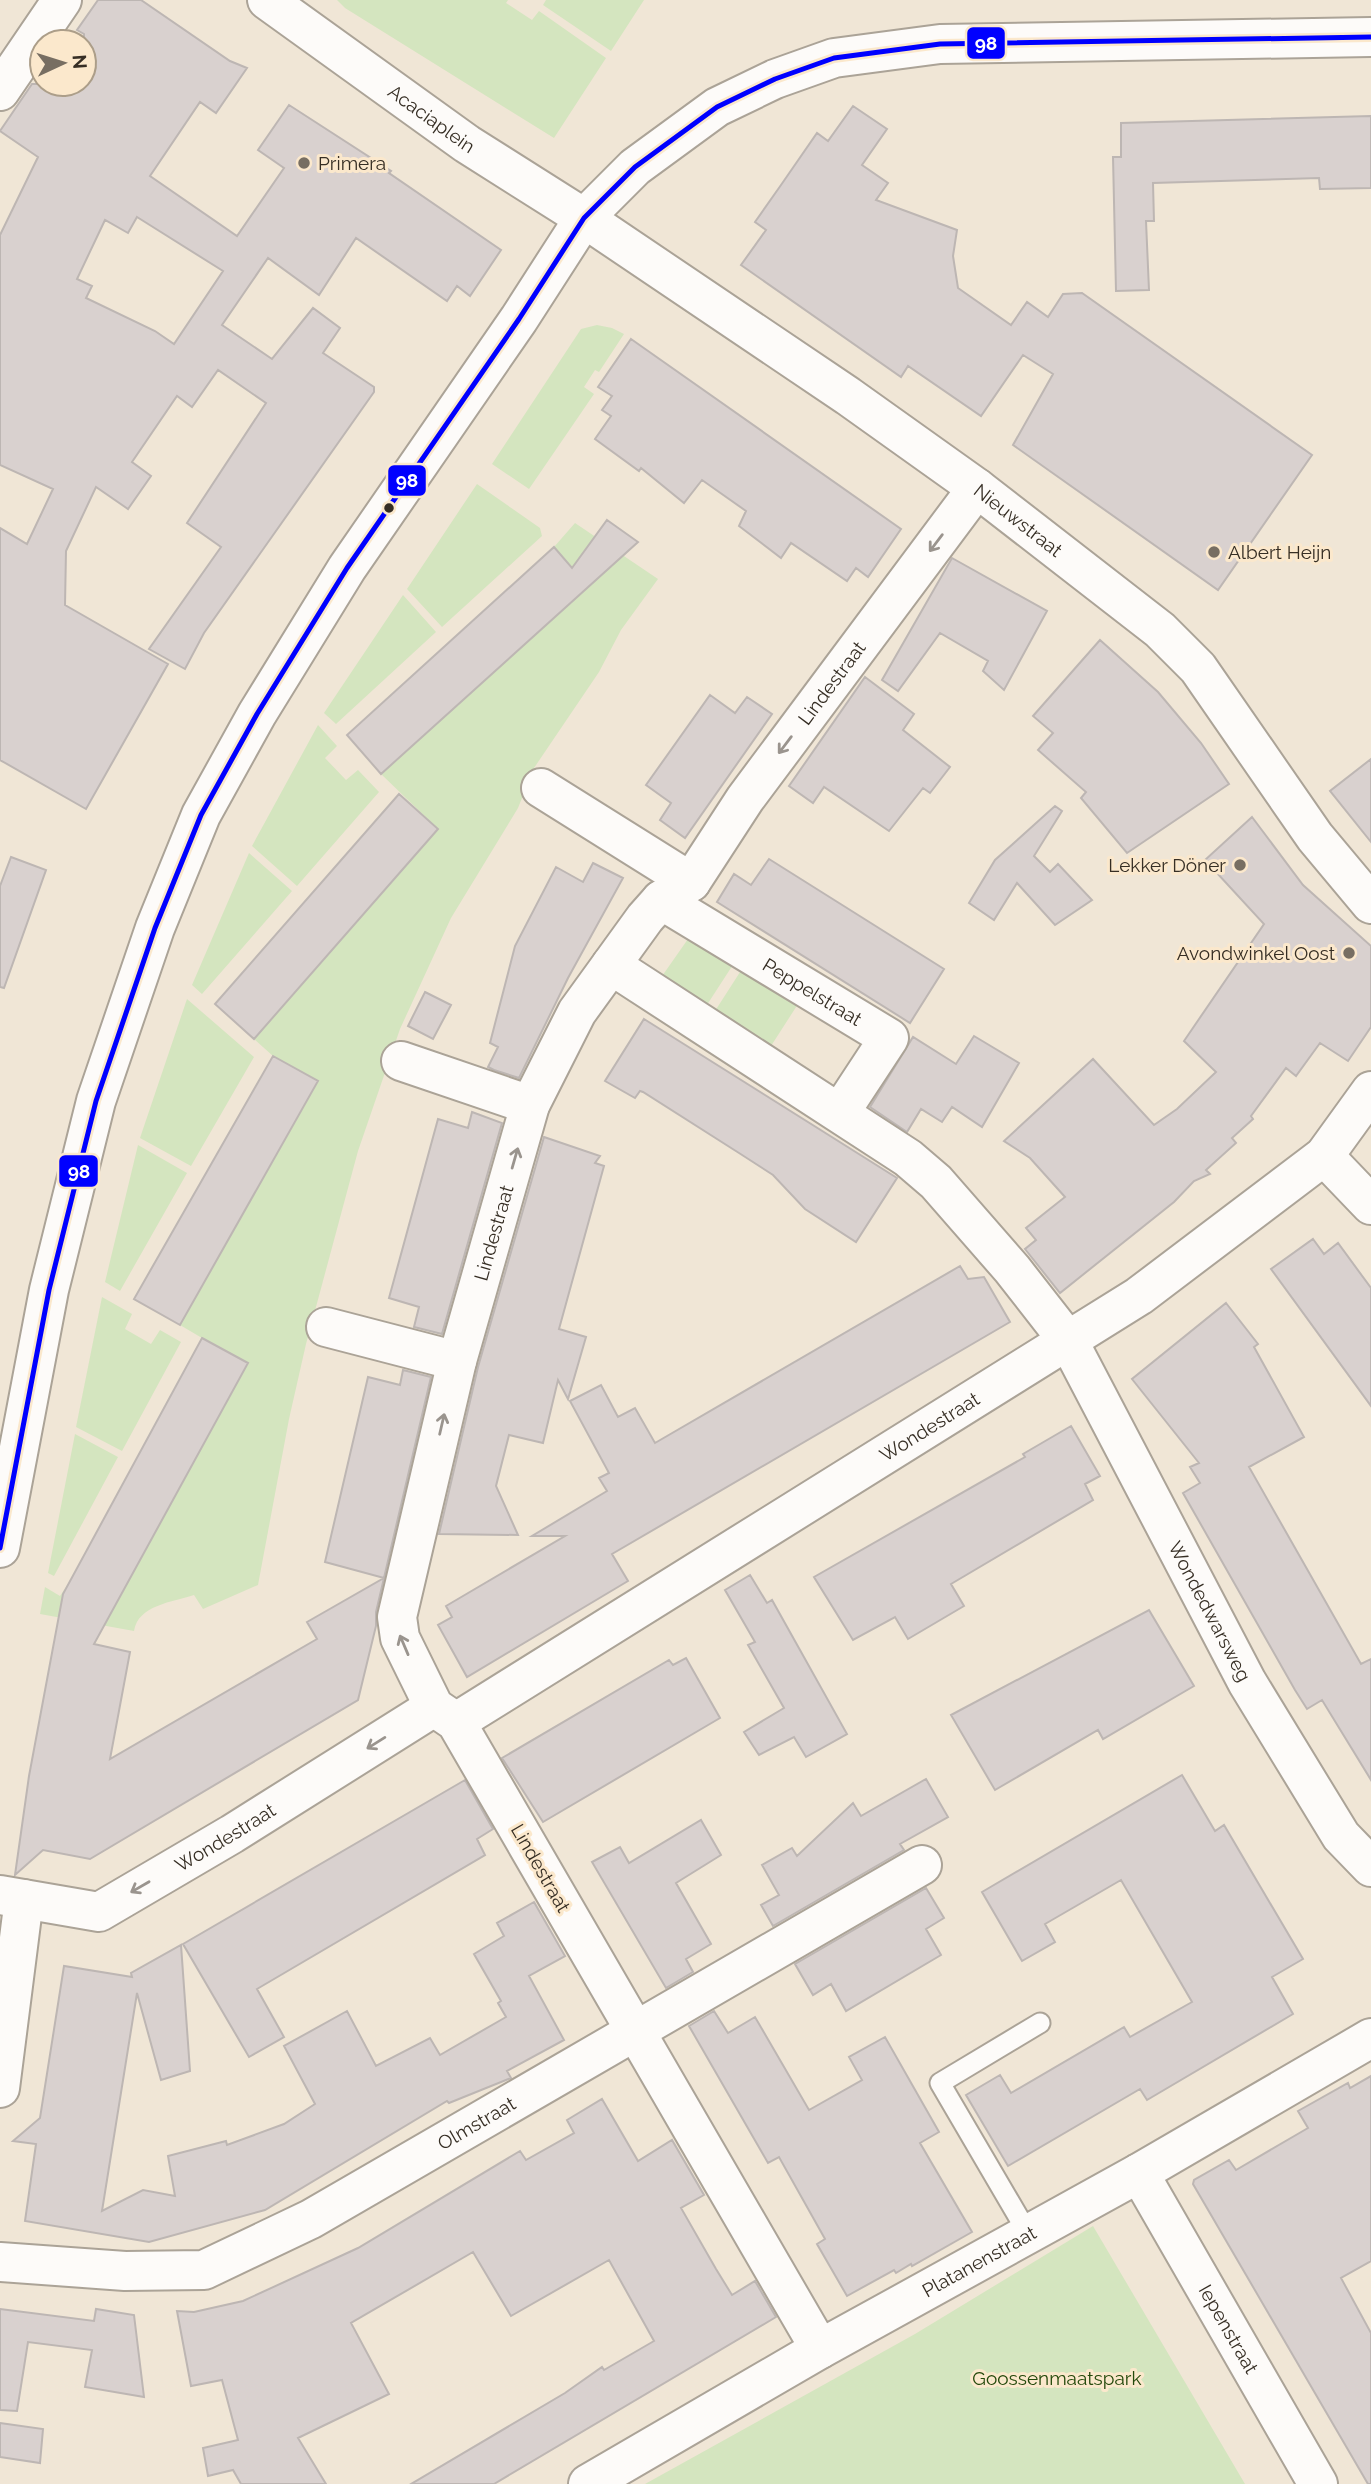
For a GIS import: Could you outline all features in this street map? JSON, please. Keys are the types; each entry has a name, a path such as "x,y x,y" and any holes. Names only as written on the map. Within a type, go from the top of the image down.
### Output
{"street":[{"path":"0,91 62,0"},
{"name":"Acaciaplein","path":"281,4 467,144 584,218"},
{"path":"0,1548 49,1290 96,1101 155,928 201,815 257,714 347,568 519,319 584,218 635,167 717,107 775,79 834,58 940,44 1371,37"},
{"name":"Nieuwstraat","path":"584,218 848,396 977,488 1160,630 1198,668 1315,837 1371,904"},
{"name":"Lindestraat","path":"820,2349 635,2030 400,1638 397,1617 457,1361 530,1105 577,1012 611,965 676,891 977,488"},
{"path":"541,788 676,891"},
{"name":"Peppelstraat","path":"676,891 889,1038 841,1111"},
{"path":"611,965 841,1111 908,1158 936,1182 1012,1269 1069,1342"},
{"path":"401,1061 530,1105"},
{"name":"Wondestraat","path":"12,1897 99,1912 445,1714 1069,1342 1139,1296 1324,1156 1371,1091"},
{"path":"1324,1156 1371,1205"},
{"path":"326,1327 457,1361"},
{"name":"Wondedwarsweg","path":"1069,1342 1247,1682 1341,1836 1371,1867"},
{"name":"Olmstraat","path":"0,2262 125,2271 204,2270 311,2219 922,1865"},
{"path":"0,2088 12,1897"},
{"name":"Platanenstraat","path":"588,2484 820,2349 1139,2173 1371,2038"},
{"name":"Iepenstraat","path":"1139,2173 1318,2484"}],"lane":[{"path":"1029,2235 940,2083 1040,2023"}],"green space":[{"path":"337,0 508,0 506,3 532,20 539,11 606,58 554,138 345,8"},
{"path":"546,0 644,0 611,51 543,5"},
{"path":"597,325 624,334 599,372 595,370 584,387 594,394 529,489 492,464 581,329"},
{"path":"477,484 540,528 542,536 442,627 407,589"},
{"path":"575,523 658,579 621,630 599,672 534,768 518,808 451,918 400,1029 358,1151 306,1344 258,1585 203,1609 194,1595 158,1606 142,1615 134,1631 40,1614 45,1587 60,1596 68,1584 113,1608 202,1338 180,1325 318,1082 273,1056 254,1039 438,829 381,774 588,586 554,547"},
{"path":"403,595 436,632 336,724 324,713"},
{"path":"318,725 337,746 325,758 346,780 358,770 379,792 297,886 252,846"},
{"path":"249,853 292,891 202,994 192,985"},
{"path":"695,929 738,957 703,1011 660,979"},
{"path":"742,969 798,1004 771,1046 715,1011"},
{"path":"187,999 254,1057 191,1166 140,1138"},
{"path":"138,1145 187,1173 120,1291 105,1282"},
{"path":"102,1297 132,1314 125,1329 151,1344 160,1330 181,1342 122,1451 76,1427"},
{"path":"75,1434 118,1457 54,1576 48,1573"},
{"name":"Goossenmaatspark","path":"1093,2226 1245,2484 645,2484 915,2334"}],"building":[{"path":"98,0 141,0 230,61 247,68 216,113 200,102 150,176 237,236 284,168 258,150 289,105 391,171 389,173 501,250 470,296 457,286 447,301 356,238 319,295 268,258 222,325 272,359 313,308 340,328 323,353 374,387 374,392 204,633 185,669 149,649 221,547 187,523 266,403 218,370 192,407 177,396 132,462 151,476 128,509 96,487 66,551 65,605 168,664 86,809 0,760 0,528 27,544 53,489 0,465 0,235 38,157 0,131 28,90 28,98 98,98 98,28 78,28","holes":["137,217 223,271 174,344 155,331 86,298 92,286 77,279 105,220 128,233"]},
{"path":"853,106 887,129 862,165 888,183 876,200 957,230 953,256 958,288 1011,325 1027,302 1048,317 1063,294 1082,293 1312,455 1218,590 1013,445 1053,374 1023,355 981,416 908,366 901,377 741,265 766,230 755,222 817,133 828,141"},
{"path":"1371,116 1371,188 1320,189 1319,178 1153,183 1154,221 1146,221 1149,290 1116,291 1113,157 1121,157 1121,123"},
{"path":"631,339 901,529 868,577 856,568 847,581 791,543 781,558 739,526 746,511 702,480 684,503 641,468 639,471 595,439 611,416 602,410 612,396 598,387"},
{"path":"607,520 638,542 381,774 347,735 554,547 572,568"},
{"path":"952,558 1047,611 1004,690 983,671 988,661 940,633 898,691 882,680"},
{"path":"1100,640 1158,692 1201,743 1229,784 1127,853 1081,798 1086,792 1038,750 1053,733 1033,716"},
{"path":"865,677 914,714 903,730 950,767 930,793 923,788 889,831 824,787 813,803 789,786"},
{"path":"710,695 735,713 747,697 772,714 685,838 660,820 671,803 646,785"},
{"path":"1371,759 1371,842 1330,791"},
{"path":"399,794 438,829 254,1039 215,1004"},
{"path":"1055,806 1062,811 1034,856 1050,872 1058,864 1092,900 1055,925 1017,883 994,920 969,903 995,860"},
{"path":"1252,817 1303,885 1371,946 1371,1027 1348,1061 1320,1043 1296,1076 1286,1068 1251,1116 1253,1119 1232,1138 1236,1143 1206,1170 1210,1174 1194,1181 1174,1202 1060,1293 1025,1249 1036,1240 1026,1228 1065,1197 1030,1158 1004,1141 1093,1059 1154,1125 1177,1109 1216,1072 1184,1041 1264,924 1205,860"},
{"path":"11,857 46,870 4,988 0,987 0,886"},
{"path":"769,859 944,969 910,1023 717,902 734,874 751,885"},
{"path":"593,863 623,878 568,978 519,1078 494,1070 488,1067 498,1047 490,1043 515,946 556,867 583,882"},
{"path":"425,992 451,1005 433,1039 408,1026"},
{"path":"644,1019 897,1178 856,1242 805,1209 773,1175 739,1153 643,1092 640,1091 635,1098 605,1081"},
{"path":"974,1036 1019,1063 982,1127 952,1107 942,1122 921,1109 907,1132 870,1107 913,1037 956,1064"},
{"path":"273,1056 318,1081 180,1325 134,1299"},
{"path":"472,1112 502,1123 442,1334 414,1327 419,1307 389,1298 438,1119 468,1128"},
{"path":"544,1137 600,1156 595,1163 604,1166 559,1329 586,1337 568,1399 558,1380 543,1443 509,1435 496,1486 518,1535 439,1534 478,1367"},
{"path":"1313,1239 1324,1254 1338,1243 1371,1288 1371,1406 1271,1269"},
{"path":"960,1266 968,1279 984,1277 1010,1322 612,1554 628,1581 467,1677 438,1625 452,1617 446,1606 565,1536 532,1536 607,1491 599,1478 609,1473 570,1401 601,1385 618,1417 635,1408 655,1443"},
{"path":"1226,1303 1258,1344 1254,1347 1304,1437 1249,1467 1361,1664 1371,1659 1371,1780 1322,1700 1307,1709 1295,1690 1183,1493 1200,1483 1190,1467 1199,1463 1132,1379"},
{"path":"202,1338 248,1363 94,1644 130,1652 110,1759 317,1639 307,1622 384,1578 376,1612 376,1626 358,1700 90,1859 43,1850 15,1875 29,1776 63,1594"},
{"path":"403,1370 431,1377 384,1578 325,1562 368,1377 400,1385"},
{"path":"1071,1426 1100,1476 1085,1484 1093,1500 951,1584 964,1606 908,1639 895,1617 853,1640 814,1577 1025,1457 1023,1454"},
{"path":"750,1575 767,1603 772,1600 847,1734 806,1757 794,1737 759,1755 744,1732 784,1708 748,1645 755,1642 725,1590"},
{"path":"1149,1610 1194,1686 1103,1739 1098,1730 995,1790 951,1715"},
{"path":"686,1658 720,1718 543,1822 502,1758 669,1660 673,1665"},
{"path":"1182,1775 1215,1831 1224,1825 1303,1959 1272,1977 1293,2014 1147,2100 1140,2089 1008,2166 966,2095 1000,2075 1011,2093 1124,2027 1130,2037 1192,2002 1121,1880 1045,1924 1055,1942 1022,1961 982,1892"},
{"path":"926,1779 948,1817 900,1844 904,1850 773,1926 761,1905 779,1895 762,1865 792,1848 797,1856 853,1803 861,1816"},
{"path":"465,1780 493,1829 477,1839 485,1855 257,1989 284,2037 249,2057 183,1944"},
{"path":"701,1820 721,1855 676,1883 711,1944 686,1959 693,1972 666,1988 592,1862 620,1847 629,1863"},
{"path":"926,1888 944,1918 926,1929 941,1955 846,2011 831,1984 813,1995 795,1964"},
{"path":"534,1902 565,1956 529,1976 564,2040 507,2071 511,2078 449,2103 447,2101 265,2210 149,2242 25,2221 36,2144 13,2141 40,2118 64,1966 132,1977 131,1973 181,1945 190,2071 161,2080 137,1993 102,2211 143,2190 175,2196 168,2156 226,2141 227,2145 284,2124 315,2104 284,2046 347,2011 376,2066 430,2038 440,2055 506,2017 498,2003 501,2001 474,1954 504,1936 497,1923"},
{"path":"714,2011 728,2033 755,2017 809,2110 862,2080 849,2057 885,2037 939,2132 920,2143 972,2232 912,2266 911,2264 896,2273 894,2270 847,2296 817,2244 825,2239 779,2157 768,2163 689,2026"},
{"path":"1371,2076 1371,2261 1341,2278 1371,2333 1371,2484 1368,2484 1193,2184 1194,2180 1229,2160 1236,2170 1308,2128 1298,2111 1348,2083 1350,2088"},
{"path":"602,2099 638,2161 672,2140 704,2195 681,2208 716,2269 732,2295 755,2281 776,2317 494,2484 411,2484 565,2393 602,2367 604,2370 654,2341 609,2260 511,2316 473,2252 351,2323 389,2394 298,2438 326,2484 241,2484 233,2470 208,2476 203,2448 238,2440 222,2380 191,2386 177,2311 194,2312 243,2301 358,2248 520,2151 526,2160 574,2133 567,2120"},
{"path":"0,2309 94,2321 96,2309 134,2315 144,2397 85,2387 92,2350 28,2342 17,2411 0,2410"},
{"path":"0,2423 43,2429 40,2463 0,2457"}],"transit line":[{"name":"98","path":"0,1548 49,1290 96,1101 155,928 201,815 257,714 347,568 519,319 584,218 635,167 717,107 775,79 834,58 940,44 1371,37"}],"place":[{"name":"Primera","path":"304,163"},
{"name":"Albert Heijn","path":"1214,552"},
{"name":"Lekker Döner","path":"1240,865"},
{"name":"Avondwinkel Oost","path":"1349,953"}]}
